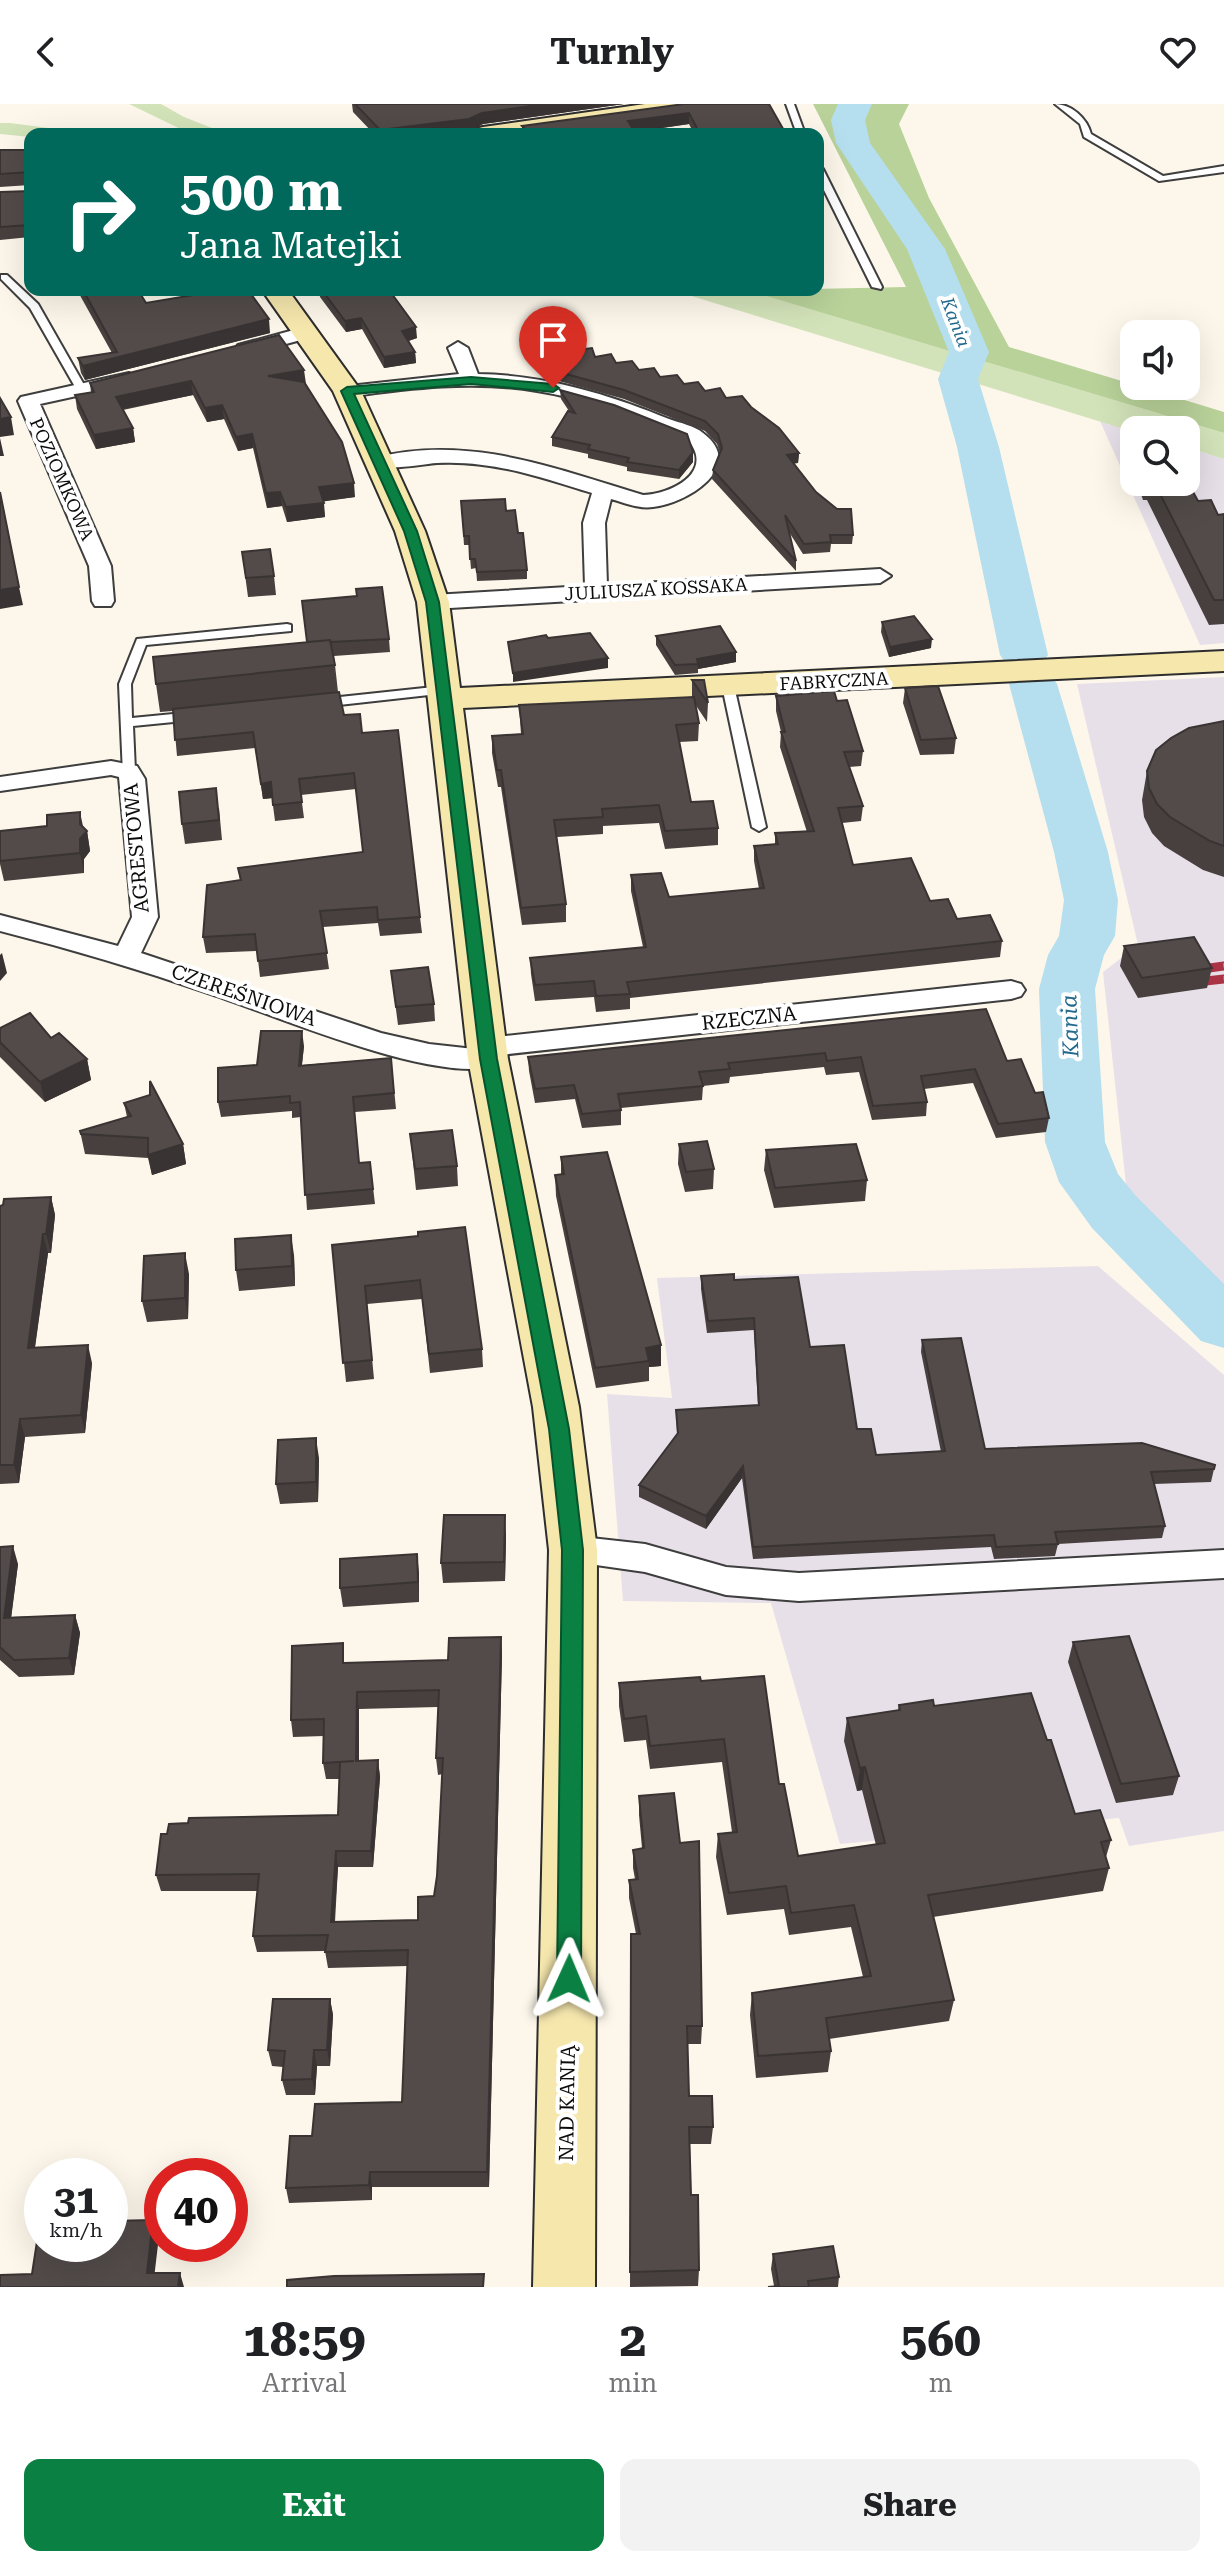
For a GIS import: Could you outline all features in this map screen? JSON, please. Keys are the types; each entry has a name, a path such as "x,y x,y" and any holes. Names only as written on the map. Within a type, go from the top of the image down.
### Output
{"street":[{"path":"525,128 693,104"},
{"name":"NAD KANIĄ","path":"279,296 347,391 381,462 423,565 433,602 488,1053 556,1407 573,1550 564,2287"},
{"path":"231,352 305,333"},
{"path":"458,348 471,380"},
{"name":"POZIOMKOWA","path":"103,601 100,566 28,401 156,373"},
{"path":"347,391 471,380 553,388 696,437 706,452 707,464 685,492 672,498 642,501 481,456 453,455 381,462"},
{"path":"596,593 594,523 603,490"},
{"name":"JULIUSZA KOSSAKA","path":"433,602 880,576"},
{"name":"FABRYCZNA","path":"443,694 728,686 1224,661"},
{"name":"AGRESTOWA","path":"0,784 111,768 128,771 133,779 145,917 127,955"},
{"name":"CZEREŚNIOWA","path":"0,923 127,955 401,1049 449,1059 488,1053"},
{"name":"RZECZNA","path":"488,1053 1011,990"},
{"path":"573,1550 645,1558 726,1581 799,1587 1224,1564"}],"lane":[{"path":"790,104 799,128"},
{"path":"1059,104 1084,123 1087,135 1162,179 1224,169"},
{"path":"824,181 877,287"},
{"path":"4,277 34,306 82,390"},
{"path":"128,771 125,684 141,642 287,628"},
{"path":"728,686 759,827"},
{"path":"314,703 443,694"},
{"path":"126,723 204,715"}],"shaded area":[{"path":"1100,421 1120,427 1120,466"},
{"path":"1200,451 1224,459 1224,643 1200,645 1133,496 1200,496"},
{"path":"1224,677 1224,1290 1127,1194 1103,972 1138,945 1077,684"},
{"path":"1098,1266 1224,1375 1224,1831 1129,1846 1119,1818 840,1844 771,1603 623,1601 607,1394 672,1398 657,1278"}],"green space":[{"path":"129,104 161,104 212,128 179,128"},
{"path":"813,104 909,104 899,124 929,198 1009,347 1120,381 1120,400 1184,400 1224,412 1224,433 1200,426 1200,416 1167,416 766,296 824,296 824,289 906,287"},
{"path":"0,123 49,128 24,128 24,136 0,134"},
{"path":"692,296 766,296 1167,416 1120,416 1120,428"},
{"path":"1200,426 1224,433 1224,459 1200,451"}],"building":[{"path":"355,104 544,104 482,113 469,119 378,128"},
{"path":"684,104 769,104 783,128 697,128 689,113 628,121 632,128 522,126"},
{"path":"0,150 24,150 24,172 0,174"},
{"path":"24,191 24,225 0,227 0,192"},
{"path":"86,296 142,296 146,303 187,296 252,296 269,319 83,366 78,358 117,352"},
{"path":"326,296 393,296 416,327 402,331 415,352 384,357 361,318 345,321"},
{"path":"570,329 577,350 592,348 595,357 611,354 616,363 632,361 639,370 654,368 660,377 677,375 684,384 698,382 705,391 720,388 726,398 742,396 751,407 779,428 799,453 787,455 816,492 837,509 851,509 853,535 830,535 831,542 804,544 785,515 796,561 713,470 722,448 718,434 705,421 624,390 548,369"},
{"path":"279,335 304,370 268,376 304,382 342,442 354,483 319,487 324,503 286,507 280,492 266,493 252,434 236,437 222,405 205,408 191,381 116,397 133,428 94,435 75,395 94,392 90,383"},
{"path":"560,390 614,405 687,434 693,452 679,470 627,462 629,458 552,437 568,411 575,413"},
{"path":"0,398 11,417 0,419"},
{"path":"0,492 19,587 0,590"},
{"path":"1161,496 1195,496 1198,501 1211,500 1218,515 1224,514 1224,600 1214,600"},
{"path":"505,499 506,511 515,510 518,533 523,533 527,570 477,572 475,559 470,559 469,536 464,536 461,501"},
{"path":"270,549 274,576 246,578 242,552"},
{"path":"382,587 389,639 307,642 302,601 357,596 356,589"},
{"path":"914,616 932,639 890,647 882,622"},
{"path":"720,626 736,652 697,659 698,664 675,665 656,636"},
{"path":"590,633 608,658 513,673 508,642 546,635 548,638"},
{"path":"330,640 335,665 156,684 153,657"},
{"path":"692,680 704,680 708,703"},
{"path":"938,686 956,738 921,740 905,688"},
{"path":"834,691 837,701 847,700 863,751 844,752 863,806 838,808 853,865 911,858 930,901 948,899 957,919 990,915 1002,941 627,982 630,994 596,996 594,981 535,985 530,958 646,947 631,875 661,873 669,897 764,888 754,846 778,844 775,833 814,831 781,732 785,732 776,696"},
{"path":"339,692 344,715 360,714 362,733 398,730 420,917 378,920 377,907 320,911 327,953 258,961 255,934 203,937 207,885 241,880 238,868 363,852 354,773 299,779 302,802 273,805 271,782 261,784 253,732 175,740 173,709"},
{"path":"694,697 699,723 676,725 691,802 713,801 718,828 665,831 659,805 602,809 603,817 554,820 566,904 521,908 501,770 497,770 492,736 523,734 519,705"},
{"path":"1224,721 1224,846 1170,817 1157,804 1149,788 1147,771 1156,750 1171,738 1189,728"},
{"path":"216,788 219,820 182,824 179,792"},
{"path":"80,812 80,824 87,831 80,839 80,853 0,861 0,831 47,826 47,815"},
{"path":"1194,937 1212,968 1142,978 1124,946"},
{"path":"428,967 434,1004 396,1007 391,971"},
{"path":"986,1009 1007,1061 1021,1059 1035,1093 1043,1092 1049,1118 998,1124 975,1069 921,1076 927,1102 873,1106 861,1057 827,1061 825,1053 728,1063 730,1069 699,1072 703,1086 618,1094 621,1110 582,1114 574,1085 535,1089 528,1057"},
{"path":"30,1013 51,1038 59,1033 87,1059 40,1082 0,1042 0,1028"},
{"path":"261,1031 302,1031 299,1066 391,1058 394,1093 353,1097 359,1163 370,1162 373,1189 305,1195 300,1102 290,1103 290,1096 218,1102 218,1068 257,1065"},
{"path":"150,1081 183,1144 148,1155 148,1138 81,1134 80,1131 131,1116 124,1103 150,1095"},
{"path":"452,1130 457,1166 415,1169 410,1134"},
{"path":"707,1141 714,1169 686,1172 679,1144"},
{"path":"856,1144 867,1180 775,1188 766,1150"},
{"path":"607,1152 661,1345 646,1348 649,1361 595,1368 555,1175 564,1174 561,1157"},
{"path":"51,1197 28,1348 88,1345 81,1415 20,1419 14,1465 0,1465 0,1206 4,1199"},
{"path":"465,1227 482,1349 429,1354 420,1280 365,1286 372,1360 343,1363 332,1245 418,1236 418,1232"},
{"path":"291,1235 292,1266 236,1270 235,1239"},
{"path":"185,1253 185,1298 142,1301 144,1256"},
{"path":"734,1274 734,1280 798,1277 810,1347 844,1345 857,1429 871,1429 876,1455 945,1451 922,1340 961,1338 985,1449 1142,1443 1215,1465 1214,1469 1151,1472 1165,1526 1055,1532 1058,1544 996,1547 994,1535 753,1547 743,1466 706,1516 639,1485 678,1433 676,1410 759,1405 754,1318 708,1321 701,1276"},
{"path":"316,1438 316,1482 276,1484 278,1440"},
{"path":"444,1515 505,1515 504,1562 441,1563"},
{"path":"13,1546 4,1618 75,1615 69,1658 14,1660 0,1647 0,1547"},
{"path":"417,1554 418,1582 340,1588 340,1559"},
{"path":"1129,1636 1179,1776 1121,1784 1073,1642"},
{"path":"501,1637 487,2172 370,2172 369,2185 286,2188 290,2136 312,2136 315,2104 402,2102 408,1950 325,1952 328,1935 253,1936 259,1874 156,1875 161,1834 167,1834 169,1824 188,1823 189,1818 338,1815 340,1762 354,1761 323,1763 324,1719 291,1720 292,1646 343,1643 343,1663 448,1660 449,1638","holes":["439,1690 436,1758 443,1758 434,1896 418,1897 418,1920 331,1922 336,1851 371,1851 378,1760 356,1761 357,1692"]},
{"path":"764,1676 779,1784 784,1784 798,1856 885,1843 865,1767 860,1768 847,1718 900,1710 899,1705 933,1700 934,1706 1031,1693 1047,1740 1051,1740 1075,1814 1100,1810 1111,1840 1101,1842 1109,1868 928,1895 954,2000 826,2018 831,2051 758,2056 752,1993 871,1976 854,1905 791,1913 786,1886 729,1893 718,1834 737,1832 724,1739 650,1746 646,1716 624,1719 619,1683"},
{"path":"674,1793 680,1843 699,1841 702,2026 687,2026 689,2096 712,2096 713,2127 689,2127 691,2195 698,2195 699,2270 630,2272 631,1934 640,1934 629,1880 638,1879 633,1850 644,1848 639,1796"},
{"path":"273,1999 330,1999 327,2050 314,2050 312,2079 282,2080 285,2051 268,2050"},
{"path":"144,2220 147,2273 180,2273 178,2287 0,2287 0,2275 32,2274 34,2262 128,2262 128,2221"},
{"path":"833,2246 839,2277 808,2281 809,2287 768,2287 779,2286 773,2254"},
{"path":"484,2274 483,2287 287,2287 287,2280 334,2276"}],"waterway":[{"name":"Kania","path":"855,104 848,120 853,143 926,249 969,352 958,379 978,447 1006,586 1024,655"},
{"name":"Kania","path":"1033,684 1081,852 1091,900 1087,936 1076,955 1067,989 1075,1142 1090,1182 1114,1212 1224,1324"}],"railway":[{"path":"1188,971 1224,966"},
{"path":"1188,983 1224,979"}],"route":[{"path":"553,388 471,380 347,391 410,531 433,602 488,1059 556,1407 573,1550 569,1979"}]}
